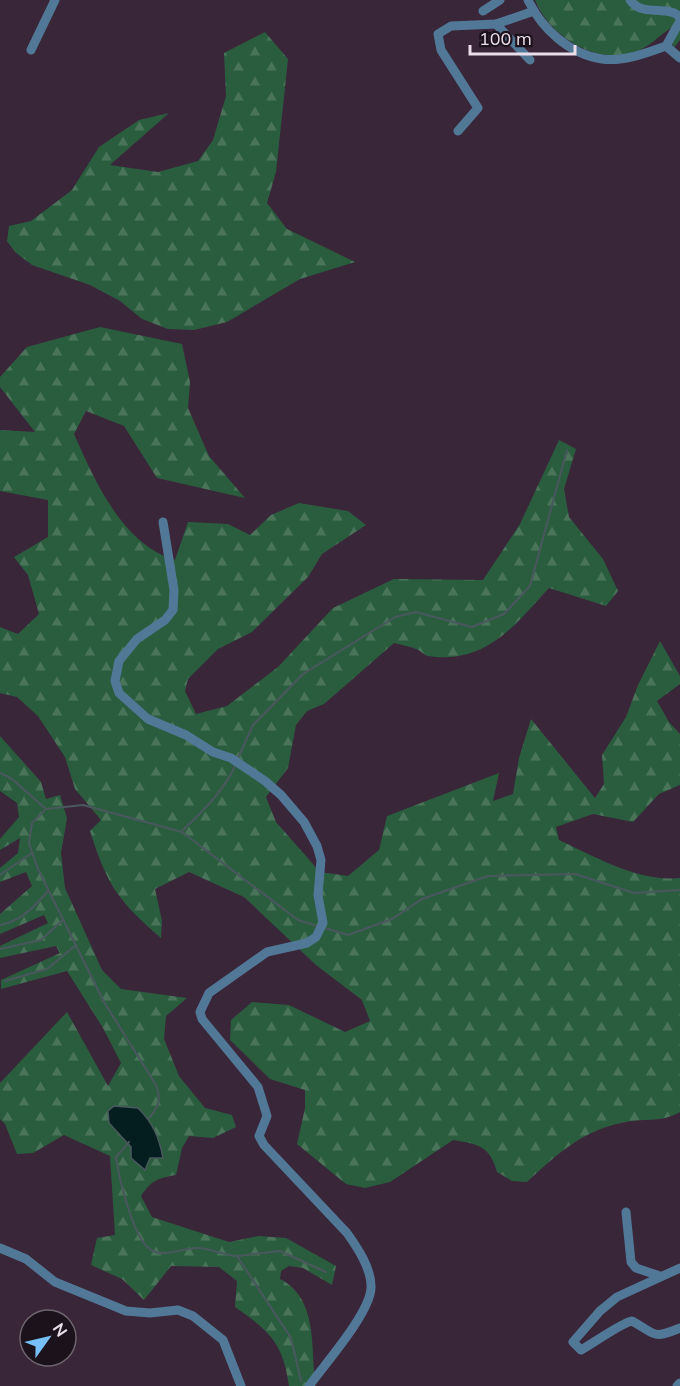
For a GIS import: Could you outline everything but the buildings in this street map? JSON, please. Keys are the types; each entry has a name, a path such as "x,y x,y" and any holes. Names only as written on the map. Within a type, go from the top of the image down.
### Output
{"street":[{"path":"31,50 55,0"},
{"path":"483,11 500,0"},
{"path":"528,0 541,23 561,40 602,59 621,58 666,46 680,19 674,13 639,9 630,0"},
{"path":"458,131 478,108 441,50 437,41 438,34 451,26 496,24 534,11"},
{"path":"496,24 530,60"},
{"path":"666,46 680,58"},
{"path":"163,522 174,590 173,610 165,620 137,639 126,652 117,670 119,693 148,719 186,735 213,752 247,767 286,800 304,822 317,846 321,880 318,895 323,923 316,937 307,943 267,952 214,989 205,998 201,1017 258,1087 267,1116 259,1136 264,1145 347,1233 364,1262 371,1287 368,1302 309,1386"},
{"path":"626,1212 631,1262 636,1268 660,1276"},
{"path":"0,1248 26,1259 55,1281 120,1309 139,1313 178,1310 193,1316 223,1340 241,1386"},
{"path":"680,1268 617,1297 600,1311 573,1342 575,1347 581,1350 614,1332 625,1322 632,1321 650,1334 658,1336 680,1328"}],"green space":[{"path":"535,0 680,0 680,40 673,49 671,28 640,50 625,55 593,52 564,37 542,14"},
{"path":"265,32 288,59 276,172 267,203 287,229 355,262 300,279 227,322 194,330 168,329 142,319 120,301 90,285 32,265 15,252 7,241 9,226 31,221 72,190 99,147 139,120 169,113 110,165 158,172 198,161 213,140 226,96 224,53"},
{"path":"100,327 182,344 190,382 188,408 209,456 245,498 157,478 124,426 86,411 74,434 91,471 112,509 140,540 156,552 175,560 188,522 228,524 250,535 271,515 299,503 348,511 366,525 322,554 308,577 252,632 218,649 188,679 185,691 196,714 227,706 278,667 333,608 394,579 483,580 520,524 559,440 576,449 564,489 569,517 603,559 618,591 606,606 549,588 524,616 498,639 467,654 448,657 428,656 413,648 394,643 324,704 307,711 296,725 288,768 266,797 276,822 320,872 348,876 379,850 387,816 499,773 493,801 513,794 519,758 531,719 595,798 604,784 602,755 626,717 638,685 660,641 680,676 680,684 657,701 669,722 680,734 680,785 659,794 633,822 593,814 556,827 559,840 602,861 649,876 680,878 680,1112 666,1118 626,1122 597,1130 572,1144 527,1182 512,1181 497,1172 491,1157 482,1148 453,1140 390,1182 365,1188 346,1184 297,1144 305,1108 305,1090 270,1079 230,1040 231,1020 252,1002 289,1005 345,1032 370,1021 362,1000 316,965 244,897 189,872 155,889 162,921 161,938 124,902 109,879 90,831 101,820 75,789 65,757 38,716 17,697 0,693 0,627 18,634 39,614 28,575 14,557 48,537 48,500 0,491 0,430 35,432 0,387 0,377 27,347"},
{"path":"0,736 41,782 46,799 60,795 67,818 61,853 65,888 102,970 121,989 187,998 166,1016 164,1039 179,1076 205,1108 232,1115 236,1127 213,1138 189,1136 182,1148 176,1175 156,1181 148,1186 141,1196 152,1217 229,1242 259,1236 286,1238 336,1266 332,1285 303,1268 289,1266 281,1271 280,1279 292,1287 301,1298 310,1323 315,1379 309,1386 289,1386 283,1358 278,1348 257,1323 235,1307 237,1281 219,1267 171,1266 144,1300 122,1279 91,1265 97,1238 115,1235 110,1156 64,1135 33,1153 17,1154 5,1124 0,1119 0,1083 67,1012 108,1086 121,1063 103,1028 67,971 1,989 1,980 60,953 56,946 0,958 0,946 48,923 44,915 0,934 0,914 32,886 26,872 0,882 0,868 18,853 20,838 0,850 0,839 19,817 17,803 0,791"}],"shaded area":[{"path":"114,1106 138,1108 155,1131 163,1158 150,1158 145,1170 131,1158 131,1147 109,1123 108,1111"}],"waterway":[{"path":"238,758 253,725 303,674 395,617 416,612 472,627 504,614 530,586 567,450"},
{"path":"182,831 219,792 236,764"},
{"path":"0,773 12,779 46,809 32,823 29,843 38,869 104,1002 156,1085 159,1095 158,1104 148,1119"},
{"path":"46,809 83,805 182,832 298,920 317,926"},
{"path":"0,875 32,853"},
{"path":"325,928 348,935 392,919 422,899 488,876 575,874 634,893 680,890"},
{"path":"1,925 21,916 48,891"},
{"path":"0,949 41,940 63,920"},
{"path":"5,981 47,969 76,945"},
{"path":"129,1142 116,1157 128,1207 144,1244 151,1250 162,1253 197,1248 237,1256 291,1338 301,1381"},
{"path":"238,1256 280,1251 326,1272"}]}
